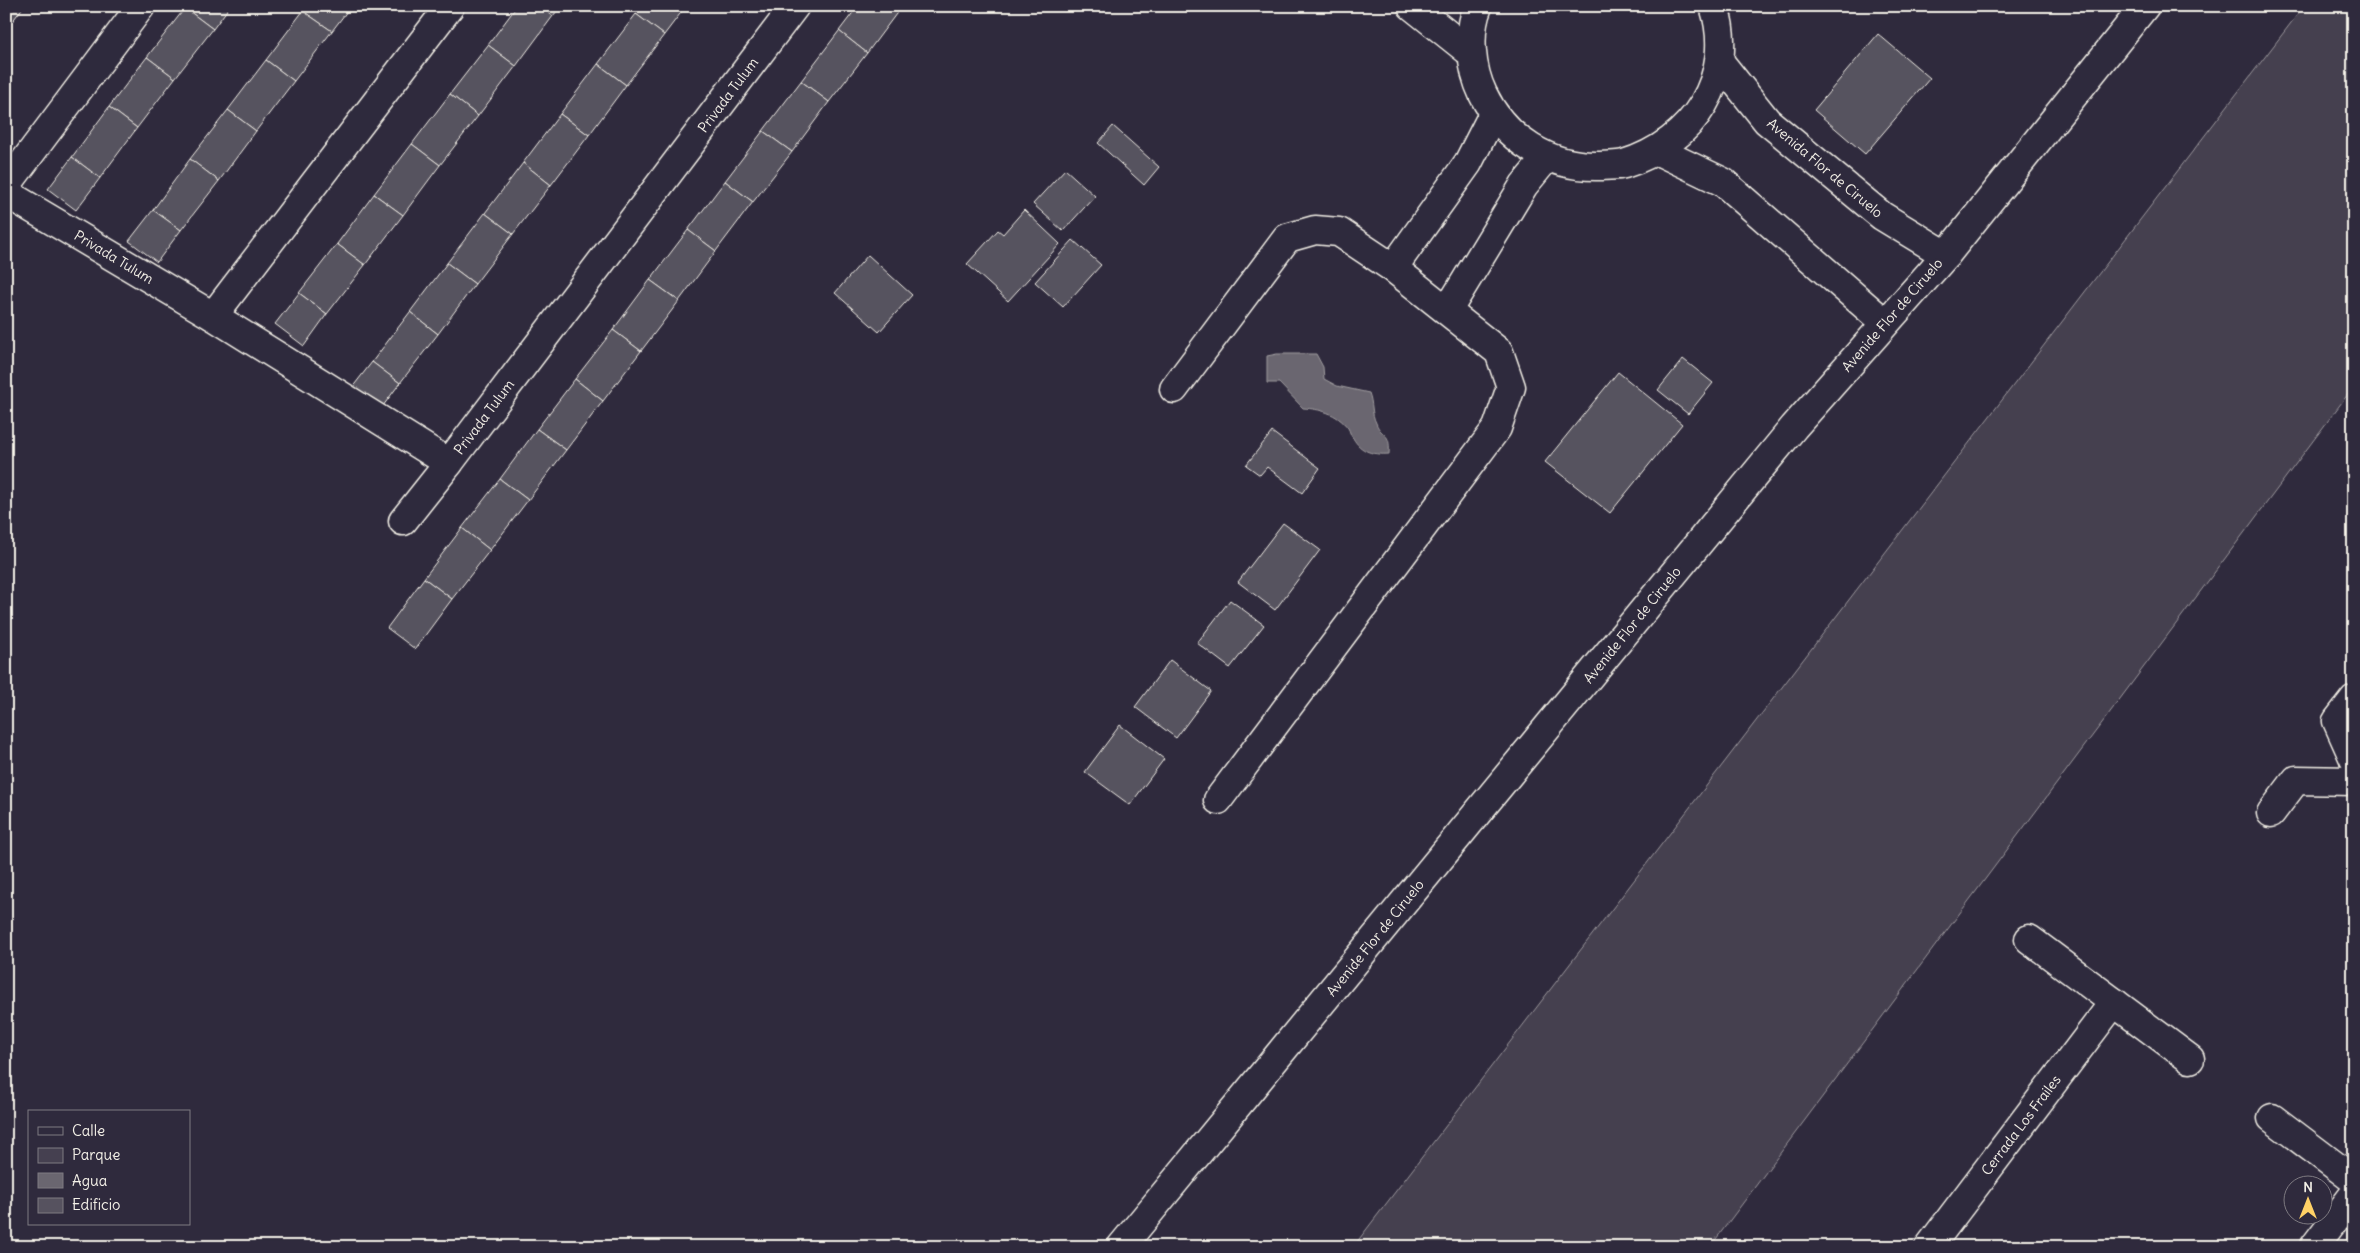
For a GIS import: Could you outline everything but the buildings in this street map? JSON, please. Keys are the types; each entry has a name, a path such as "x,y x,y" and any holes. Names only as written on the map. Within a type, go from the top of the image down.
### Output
{"street":[{"path":"6,186 141,6"},
{"path":"213,316 450,6"},
{"name":"Privada Tulum","path":"6,193 213,316 449,463 795,6"},
{"path":"1412,6 1471,53"},
{"path":"1478,6 1474,14 1471,53 1478,84 1492,114 1517,140 1547,157 1584,167 1622,165 1658,151 1687,128 1708,97 1720,62 1720,24 1714,6"},
{"name":"Avenide Flor de Ciruelo","path":"1121,1247 1782,442 1946,255 2145,6"},
{"name":"Avenida Flor de Ciruelo","path":"1720,62 1767,121 1882,216 1946,255"},
{"path":"1393,268 1468,163 1492,114"},
{"path":"1658,151 1723,182 1885,323"},
{"path":"1448,310 1524,185 1547,157"},
{"path":"1174,389 1287,238 1315,230 1339,232 1393,268 1448,310 1499,352 1511,387 1497,428 1218,800"},
{"path":"403,521 449,463"},
{"path":"2354,699 2337,721 2354,759"},
{"path":"2271,813 2296,780 2354,781"},
{"path":"2030,939 2190,1059"},
{"name":"Cerrada Los Frailes","path":"1929,1247 2114,1002"},
{"path":"2272,1118 2354,1180"},
{"path":"2314,1247 2354,1194"}],"green space":[{"path":"2304,6 2354,6 2354,386 1710,1247 1353,1247"}],"water":[{"path":"1277,354 1316,354 1323,367 1324,379 1337,386 1369,393 1374,419 1378,428 1389,442 1389,454 1368,452 1356,443 1348,428 1339,419 1316,409 1303,408 1279,383 1267,383 1267,356"}]}
